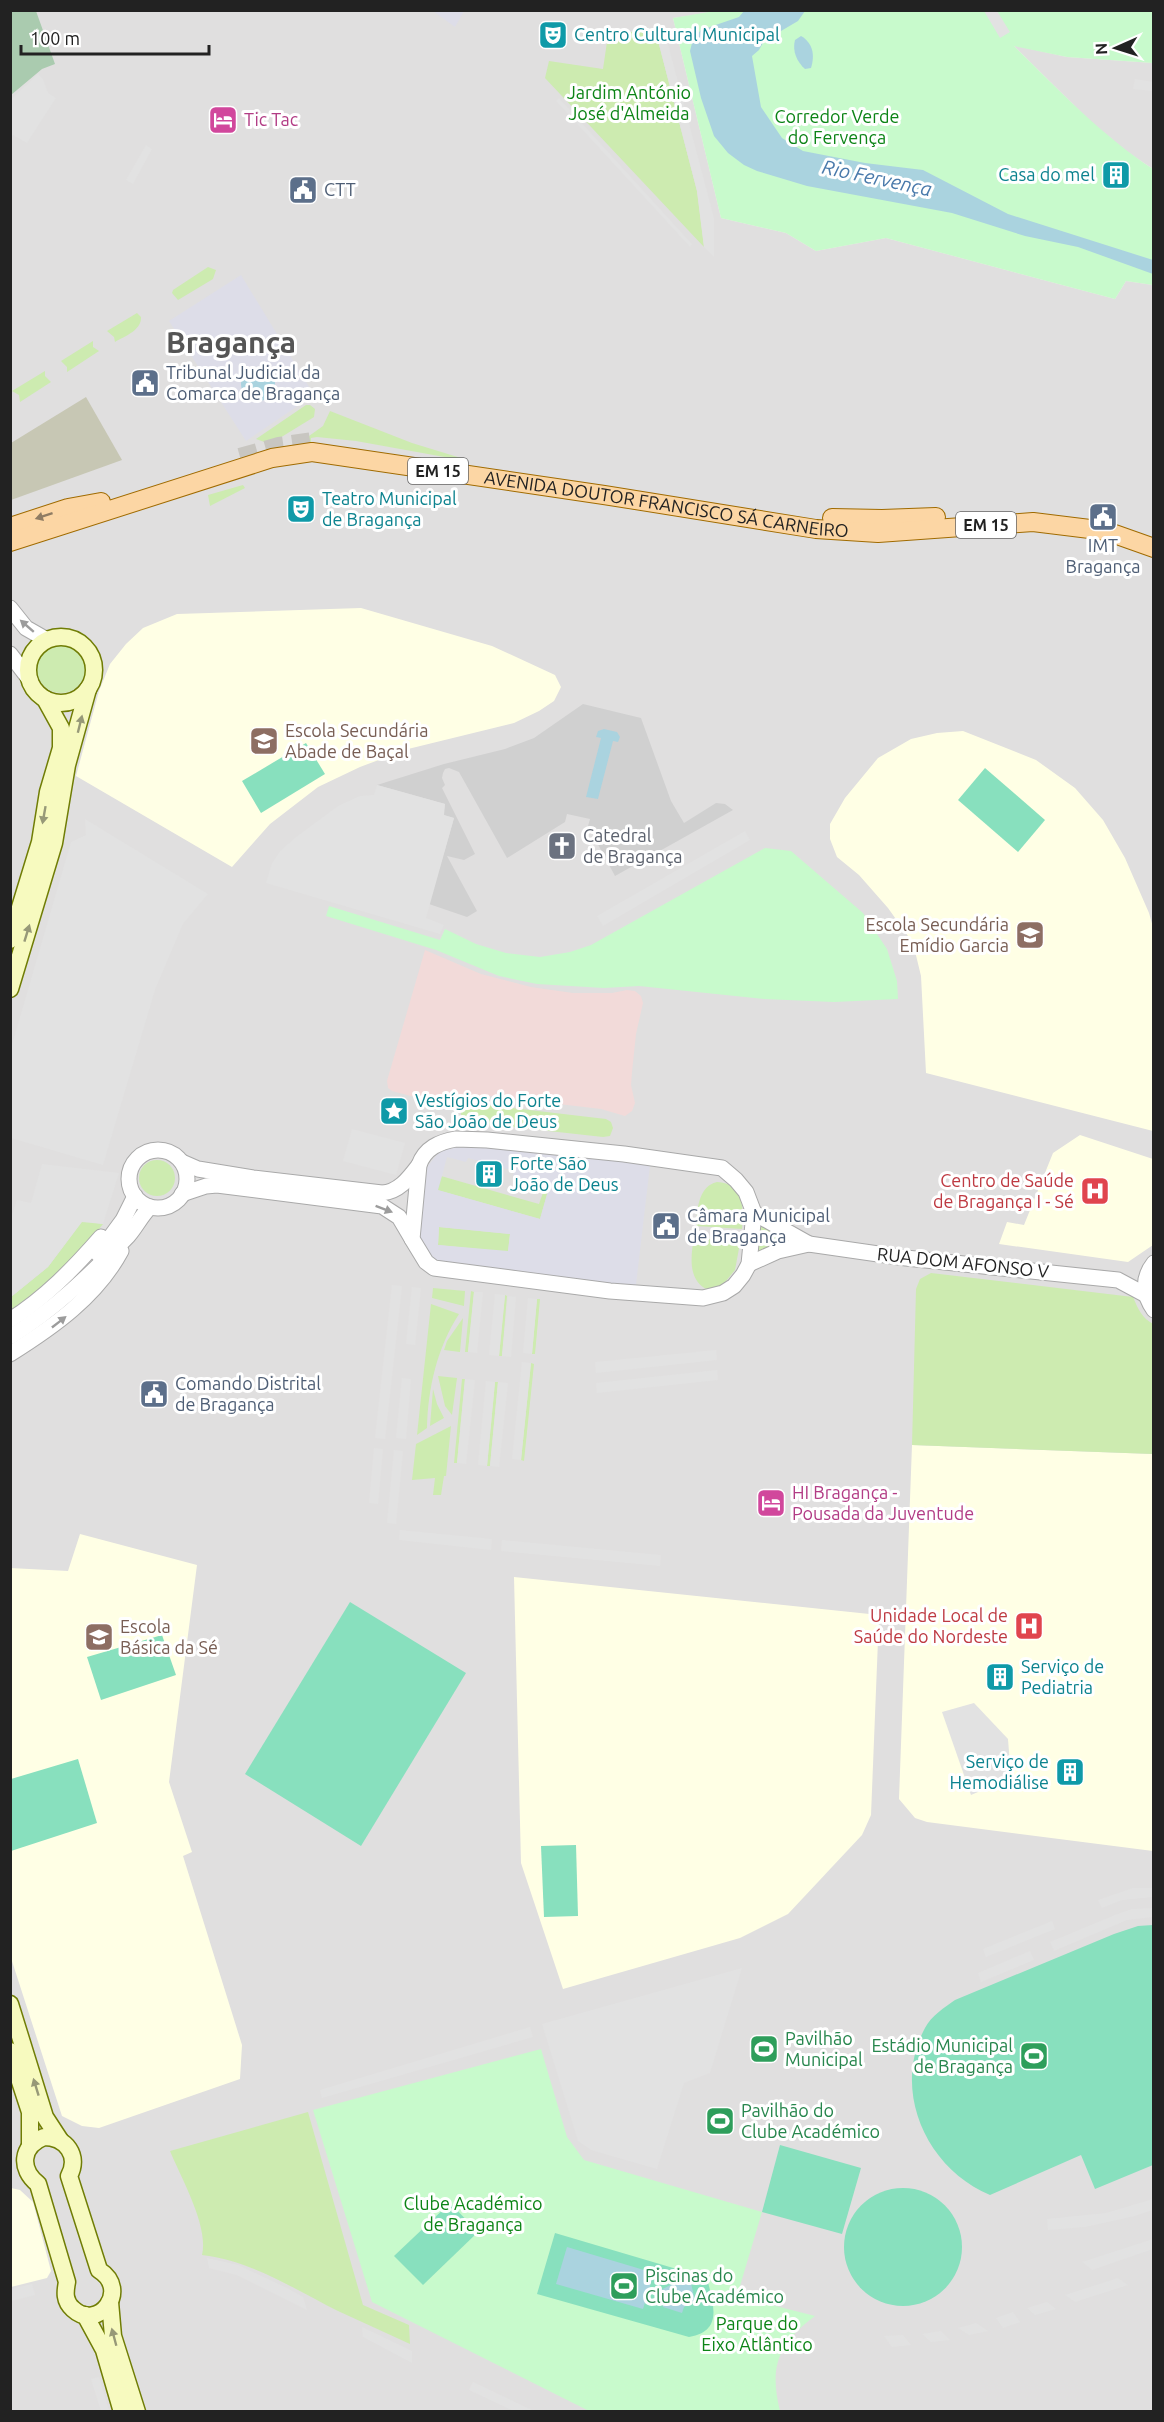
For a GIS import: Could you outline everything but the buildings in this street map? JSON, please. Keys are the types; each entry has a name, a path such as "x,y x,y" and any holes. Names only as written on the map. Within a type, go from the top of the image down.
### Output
{"main road":[{"name":"AVENIDA DOUTOR FRANCISCO SÁ CARNEIRO","path":"312,441 817,517 882,519 1042,512 1081,515 1154,537"},
{"name":"AVENIDA DOUTOR FRANCISCO SÁ CARNEIRO","path":"10,542 272,458 312,452 816,529 896,532 1033,522 1106,531 1154,548"},
{"path":"10,527 68,508 121,496 240,457"},
{"path":"10,940 40,842 48,792 61,748 61,728 45,699 30,680 29,661 39,645 47,640 58,637 69,638 80,643 88,651 93,661 94,672 67,765 54,843 10,989"},
{"path":"45,699 64,703 81,696 88,689"},
{"path":"10,2004 45,2117 60,2140 69,2147 73,2154 73,2168 69,2176 99,2270 110,2281 113,2336 137,2412"},
{"path":"10,2051 30,2112 30,2145 24,2161 26,2170 38,2184 67,2282 66,2299 74,2311 85,2315 95,2315 104,2310 110,2302"},
{"path":"30,2145 44,2137 60,2140"},
{"path":"85,2315 104,2350 122,2412"}],"street":[{"path":"10,608 26,628 47,640"},
{"path":"10,654 30,680"},
{"path":"182,1194 206,1186 218,1185 382,1206 399,1216 412,1239 426,1262 440,1269 598,1290 703,1298 723,1293 734,1286 744,1275 748,1264 754,1213 746,1192 722,1168 651,1157 498,1141 456,1139 433,1146 421,1158 412,1239"},
{"path":"10,1329 54,1299 91,1264 116,1232 133,1192 130,1170 142,1155 159,1150 168,1152 198,1169 382,1193 388,1193 402,1185 419,1165"},
{"path":"133,1192 150,1207 168,1206 182,1194 187,1178 182,1162"},
{"path":"10,1320 46,1293 94,1246 133,1192"},
{"path":"10,1354 51,1328 71,1312 113,1266 130,1234 150,1207"},
{"name":"RUA DOM AFONSO V","path":"754,1213 809,1244"},
{"path":"10,1337 58,1304 130,1234"},
{"name":"RUA DOM AFONSO V","path":"748,1264 778,1251 809,1244 906,1258 1118,1280 1146,1295"},
{"path":"1151,1266 1146,1277 1146,1295 1154,1310"},
{"name":"RUA DOM AFONSO V","path":"1118,1280 1151,1266"}],"shaded area":[{"path":"11,10 36,11 55,64 42,69 11,95"},
{"path":"11,11 721,11 673,18 721,218 786,233 816,251 886,238 1115,299 1126,281 1153,285 1153,2411 11,2412"},
{"path":"433,11 464,11 455,27"},
{"path":"984,11 997,11 1010,32 1000,38"},
{"path":"655,29 664,29 714,218 714,257 704,247 697,191"},
{"path":"1013,45 1067,57 1153,63 1153,169 1126,151 1090,121"},
{"path":"38,74 43,79 48,93 56,98 27,143 13,135 11,137 11,99"},
{"path":"1135,79 1153,82 1153,91 1133,89"},
{"path":"559,98 692,244 690,247 556,101"},
{"path":"146,145 152,149 133,184 126,180"},
{"path":"241,275 314,395 246,441 169,321"},
{"path":"86,397 122,460 11,500 11,443"},
{"name":"Escola Secundária Abade de Baçal","path":"361,608 492,646 555,675 561,687 554,701 514,723 408,749 360,767 318,787 270,824 232,867 76,776 99,691 110,664 143,628 177,614"},
{"path":"583,704 641,718 671,801 684,823 716,803 725,804 733,810 615,876 588,826 590,819 567,814 565,822 507,858 459,772 449,768 445,769 442,778 445,785 442,788 475,854 464,860 447,856 477,911 467,917 429,904 454,818 443,815 445,804 377,785 444,764 505,749 534,738"},
{"name":"Escola Secundária Emídio Garcia","path":"963,731 1036,760 1075,788 1103,820 1125,858 1153,927 1153,1131 926,1073 921,976 913,943 888,908 859,875 837,857 830,839 830,824 845,798 878,758 911,739 937,733"},
{"path":"377,785 445,804 444,815 454,818 426,918 444,925 440,934 266,883 272,863 280,851 338,806 360,796 374,795"},
{"path":"85,819 208,894 183,924 155,990 103,1165 11,1138 11,1048 71,842 86,835"},
{"path":"745,831 750,840 603,926 597,916"},
{"path":"425,950 481,974 531,987 573,993 635,991 641,996 643,1003 636,1034 632,1072 631,1085 635,1103 632,1111 625,1116 601,1109 482,1095 468,1095 450,1103 441,1104 388,1088 387,1081"},
{"path":"352,1129 405,1143 396,1175 343,1161"},
{"name":"Centro de Saúde de Bragança I - Sé","path":"1080,1135 1153,1159 1153,1245 1128,1262 999,1244 1007,1222 1024,1225 1053,1153"},
{"path":"471,1144 651,1157 635,1293 431,1261 419,1238 427,1167 440,1151","holes":["447,1157 466,1162 468,1158 514,1171 513,1177 544,1186 544,1190 548,1191 540,1219 438,1190","439,1227 510,1234 508,1251 438,1245"]},
{"path":"42,1164 119,1173 103,1224 82,1222 48,1267 11,1297 11,1218 17,1200 31,1203"},
{"path":"392,1285 402,1286 385,1439 375,1438"},
{"path":"412,1287 421,1288 415,1345 406,1344"},
{"path":"474,1292 483,1292 477,1353 468,1352"},
{"path":"495,1294 505,1295 499,1356 489,1355"},
{"path":"508,1296 516,1297 511,1357 502,1356"},
{"path":"528,1298 537,1299 532,1354 523,1353"},
{"path":"716,1350 717,1360 596,1373 595,1362"},
{"path":"522,1362 531,1363 521,1460 512,1459"},
{"path":"717,1370 718,1380 597,1393 596,1383"},
{"path":"402,1378 411,1379 406,1439 396,1438"},
{"path":"465,1379 475,1380 466,1464 457,1463"},
{"path":"486,1381 495,1382 487,1466 478,1465"},
{"path":"498,1382 508,1383 499,1467 490,1466"},
{"name":"Unidade Local de Saúde do Nordeste","path":"912,1445 1153,1454 1153,1851 927,1822 915,1818 899,1799"},
{"path":"374,1448 383,1449 378,1504 369,1503"},
{"path":"394,1450 403,1451 396,1524 387,1523"},
{"path":"400,1530 492,1539 491,1550 399,1540"},
{"path":"80,1534 197,1565 169,1782 192,1852 183,1856 242,2045 240,2079 99,2128 82,2126 62,2116 11,1958 10,1568 68,1571"},
{"path":"502,1540 661,1555 660,1566 501,1551"},
{"path":"514,1577 879,1615 871,1815 862,1835 788,1914 740,1938 563,1989 521,1863"},
{"path":"974,1703 1008,1739 1011,1778 971,1795 942,1712"},
{"path":"1133,1888 1153,1888 1153,1897 1122,1900 1102,1908 1098,1900"},
{"path":"1153,1908 1153,1917 1127,1920 1054,1951 1050,1942 1132,1909"},
{"path":"1052,1921 1055,1929 986,1957 983,1949"},
{"path":"1030,1951 1034,1960 981,1982 978,1973"},
{"path":"742,1968 710,2073 684,2083 657,2169 591,2150 578,2141 542,2024"},
{"path":"530,2027 533,2037 322,2098 320,2090"},
{"path":"11,2188 20,2190 33,2202 51,2271 47,2278 11,2287"},
{"path":"1153,2199 1153,2210 1135,2216 1085,2227 1048,2230 1047,2219 1106,2213"},
{"path":"1153,2239 1153,2249 1092,2270 1082,2262"},
{"path":"207,2258 238,2265 287,2288 303,2297 307,2310 237,2275 209,2268"},
{"path":"1118,2278 1128,2285 1075,2302 1065,2295"},
{"path":"32,2284 35,2295 11,2301 11,2289"},
{"path":"1047,2302 1056,2309 1035,2315 1027,2308"},
{"path":"1013,2312 1020,2322 1003,2328 996,2318"},
{"path":"976,2323 988,2331 969,2335 958,2328"},
{"path":"362,2327 412,2351 412,2363 363,2337"},
{"path":"941,2331 950,2340 931,2342 922,2334"},
{"path":"903,2335 911,2345 892,2347 884,2336"},
{"path":"99,2377 109,2411 101,2411 91,2379"},
{"path":"473,2382 534,2411 514,2411 469,2390"}],"green space":[{"name":"Corredor Verde do Fervença","path":"721,10 1153,11 1153,63 1067,57 1014,46 1098,127 1153,169 1153,285 1126,281 1115,299 886,238 816,251 786,233 721,218 673,18"},
{"name":"Jardim António José d'Almeida","path":"655,29 697,191 704,247 545,78 549,61 603,69 608,35"},
{"path":"208,267 216,270 213,279 178,300 172,293 173,290"},
{"path":"137,313 141,317 139,326 115,342 114,337 107,331"},
{"path":"93,341 93,347 99,351 67,372 67,367 61,361"},
{"path":"45,371 45,376 51,382 20,402 19,395 12,391"},
{"path":"306,405 315,409 314,417 270,444 256,439"},
{"path":"330,411 412,443 461,458 461,460 356,441 317,437 311,438 311,446 295,446 323,426"},
{"path":"243,485 245,488 210,506 208,495"},
{"path":"61,645 78,652 85,669 78,686 61,693 44,686 37,669 44,652"},
{"path":"306,743 325,774 261,813 242,781"},
{"path":"985,768 1045,820 1018,852 958,800"},
{"path":"765,848 791,851 863,913 887,949 897,981 898,999 834,1002 764,999 639,986 604,988 537,984 499,976 436,950 326,916 329,906 440,940 445,929 476,944 506,953 540,957 570,952 591,945"},
{"path":"463,1104 606,1119 611,1122 613,1128 610,1136 603,1137 467,1122 462,1119 460,1109"},
{"path":"157,1160 169,1166 175,1178 169,1190 157,1196 145,1190 139,1178 145,1166"},
{"path":"441,1176 539,1204 544,1190 548,1191 540,1219 437,1190"},
{"path":"717,1182 733,1187 737,1192 742,1206 742,1229 696,1226 702,1194 711,1184"},
{"path":"757,1218 791,1241 753,1255"},
{"path":"82,1221 103,1224 60,1271 11,1312 11,1297 48,1267"},
{"path":"439,1227 510,1234 508,1252 438,1245"},
{"path":"694,1237 740,1243 735,1270 721,1287 708,1290 697,1280 692,1267"},
{"path":"931,1273 1133,1297 1141,1313 1153,1324 1153,1454 912,1445 916,1289 920,1279"},
{"path":"433,1288 465,1291 464,1306 432,1298"},
{"path":"471,1291 474,1292 468,1352 465,1352"},
{"path":"505,1295 507,1296 502,1356 499,1356"},
{"path":"537,1299 540,1299 535,1354 532,1354"},
{"path":"431,1304 459,1314 439,1354 429,1398 427,1428 417,1435"},
{"path":"463,1318 460,1352 444,1350 447,1341"},
{"path":"531,1363 534,1364 524,1461 521,1460"},
{"path":"438,1376 457,1378 452,1415 445,1406"},
{"path":"462,1379 465,1379 457,1463 454,1463"},
{"path":"495,1382 498,1382 490,1466 487,1466"},
{"path":"433,1389 444,1418 430,1426"},
{"path":"451,1426 446,1476 444,1476 441,1495 433,1495 435,1478 412,1480 416,1444"},
{"path":"350,1602 466,1673 361,1846 245,1774"},
{"path":"162,1635 176,1675 101,1700 87,1657"},
{"path":"78,1759 97,1823 11,1851 11,1779"},
{"path":"576,1845 578,1916 544,1917 541,1846"},
{"name":"Estádio Municipal de Bragança","path":"1153,1925 1153,2165 1095,2189 1081,2155 990,2195 968,2183 948,2167 933,2147 921,2125 914,2102 912,2077 915,2052 925,2028 938,2012 955,2000 1114,1934 1138,1926"},
{"name":"Clube Académico de Bragança","path":"541,2049 567,2137 584,2160 762,2212 737,2296 815,2316 792,2336 780,2357 776,2369 776,2381 780,2411 589,2411 372,2302 313,2110"},
{"path":"308,2112 363,2305 409,2325 410,2344 255,2270 238,2263 202,2255 202,2230 198,2216 170,2151"},
{"path":"780,2145 861,2168 842,2234 762,2212"},
{"path":"903,2188 925,2193 945,2205 957,2225 962,2247 957,2269 945,2289 925,2301 903,2306 881,2301 861,2289 849,2269 844,2247 849,2225 861,2205 881,2193"},
{"path":"450,2203 478,2232 423,2285 394,2256"},
{"name":"Piscinas do Clube Académico","path":"555,2233 707,2278 713,2307 712,2323 700,2334 689,2337 537,2294"}],"water":[{"name":"Rio Fervença","path":"744,11 805,11 798,21 764,41 752,56 761,107 782,138 803,151 865,163 923,170 1008,214 1153,260 1153,274 1078,247 1025,236 952,213 807,186 744,165 728,153 714,136 701,98 690,51 693,39 701,30 739,17"},
{"path":"801,36 812,50 811,68 805,69 796,56 795,40"},
{"path":"258,367 270,372 275,384 270,396 258,401 246,396 241,384 246,372"},
{"path":"604,729 617,732 620,737 618,742 613,741 598,799 586,797 601,738 596,737 598,731"},
{"path":"567,2247 654,2273 643,2309 556,2284"},
{"path":"680,2280 691,2283 695,2301 684,2307 682,2313 663,2307 659,2291"}],"tunnel":[{"path":"240,457 279,446 312,441"}],"place":[{"name":"Centro Cultural Municipal","path":"553,35"},
{"name":"Tic Tac","path":"223,120"},
{"name":"Casa do mel","path":"1116,175"},
{"name":"CTT","path":"303,190"},
{"name":"Tribunal Judicial da Comarca de Bragança","path":"145,383"},
{"name":"Teatro Municipal de Bragança","path":"301,509"},
{"name":"IMT Bragança","path":"1103,517"},
{"name":"Escola Secundária Abade de Baçal","path":"264,741"},
{"name":"Catedral de Bragança","path":"562,846"},
{"name":"Escola Secundária Emídio Garcia","path":"1030,935"},
{"name":"Vestígios do Forte São João de Deus","path":"394,1111"},
{"name":"Forte São João de Deus","path":"489,1174"},
{"name":"Centro de Saúde de Bragança I - Sé","path":"1095,1191"},
{"name":"Câmara Municipal de Bragança","path":"666,1226"},
{"name":"Comando Distrital de Bragança","path":"154,1394"},
{"name":"HI Bragança - Pousada da Juventude","path":"771,1503"},
{"name":"Unidade Local de Saúde do Nordeste","path":"1029,1626"},
{"name":"Escola Básica da Sé","path":"99,1637"},
{"name":"Serviço de Pediatria","path":"1000,1677"},
{"name":"Serviço de Hemodiálise","path":"1070,1772"},
{"name":"Pavilhão Municipal","path":"764,2049"},
{"name":"Estádio Municipal de Bragança","path":"1034,2056"},
{"name":"Pavilhão do Clube Académico","path":"720,2121"},
{"name":"Piscinas do Clube Académico","path":"624,2286"}],"district":[{"name":"Bragança","path":"231,343"}],"park label":[{"name":"Parque do Eixo Atlântico","path":"757,2334"}]}
